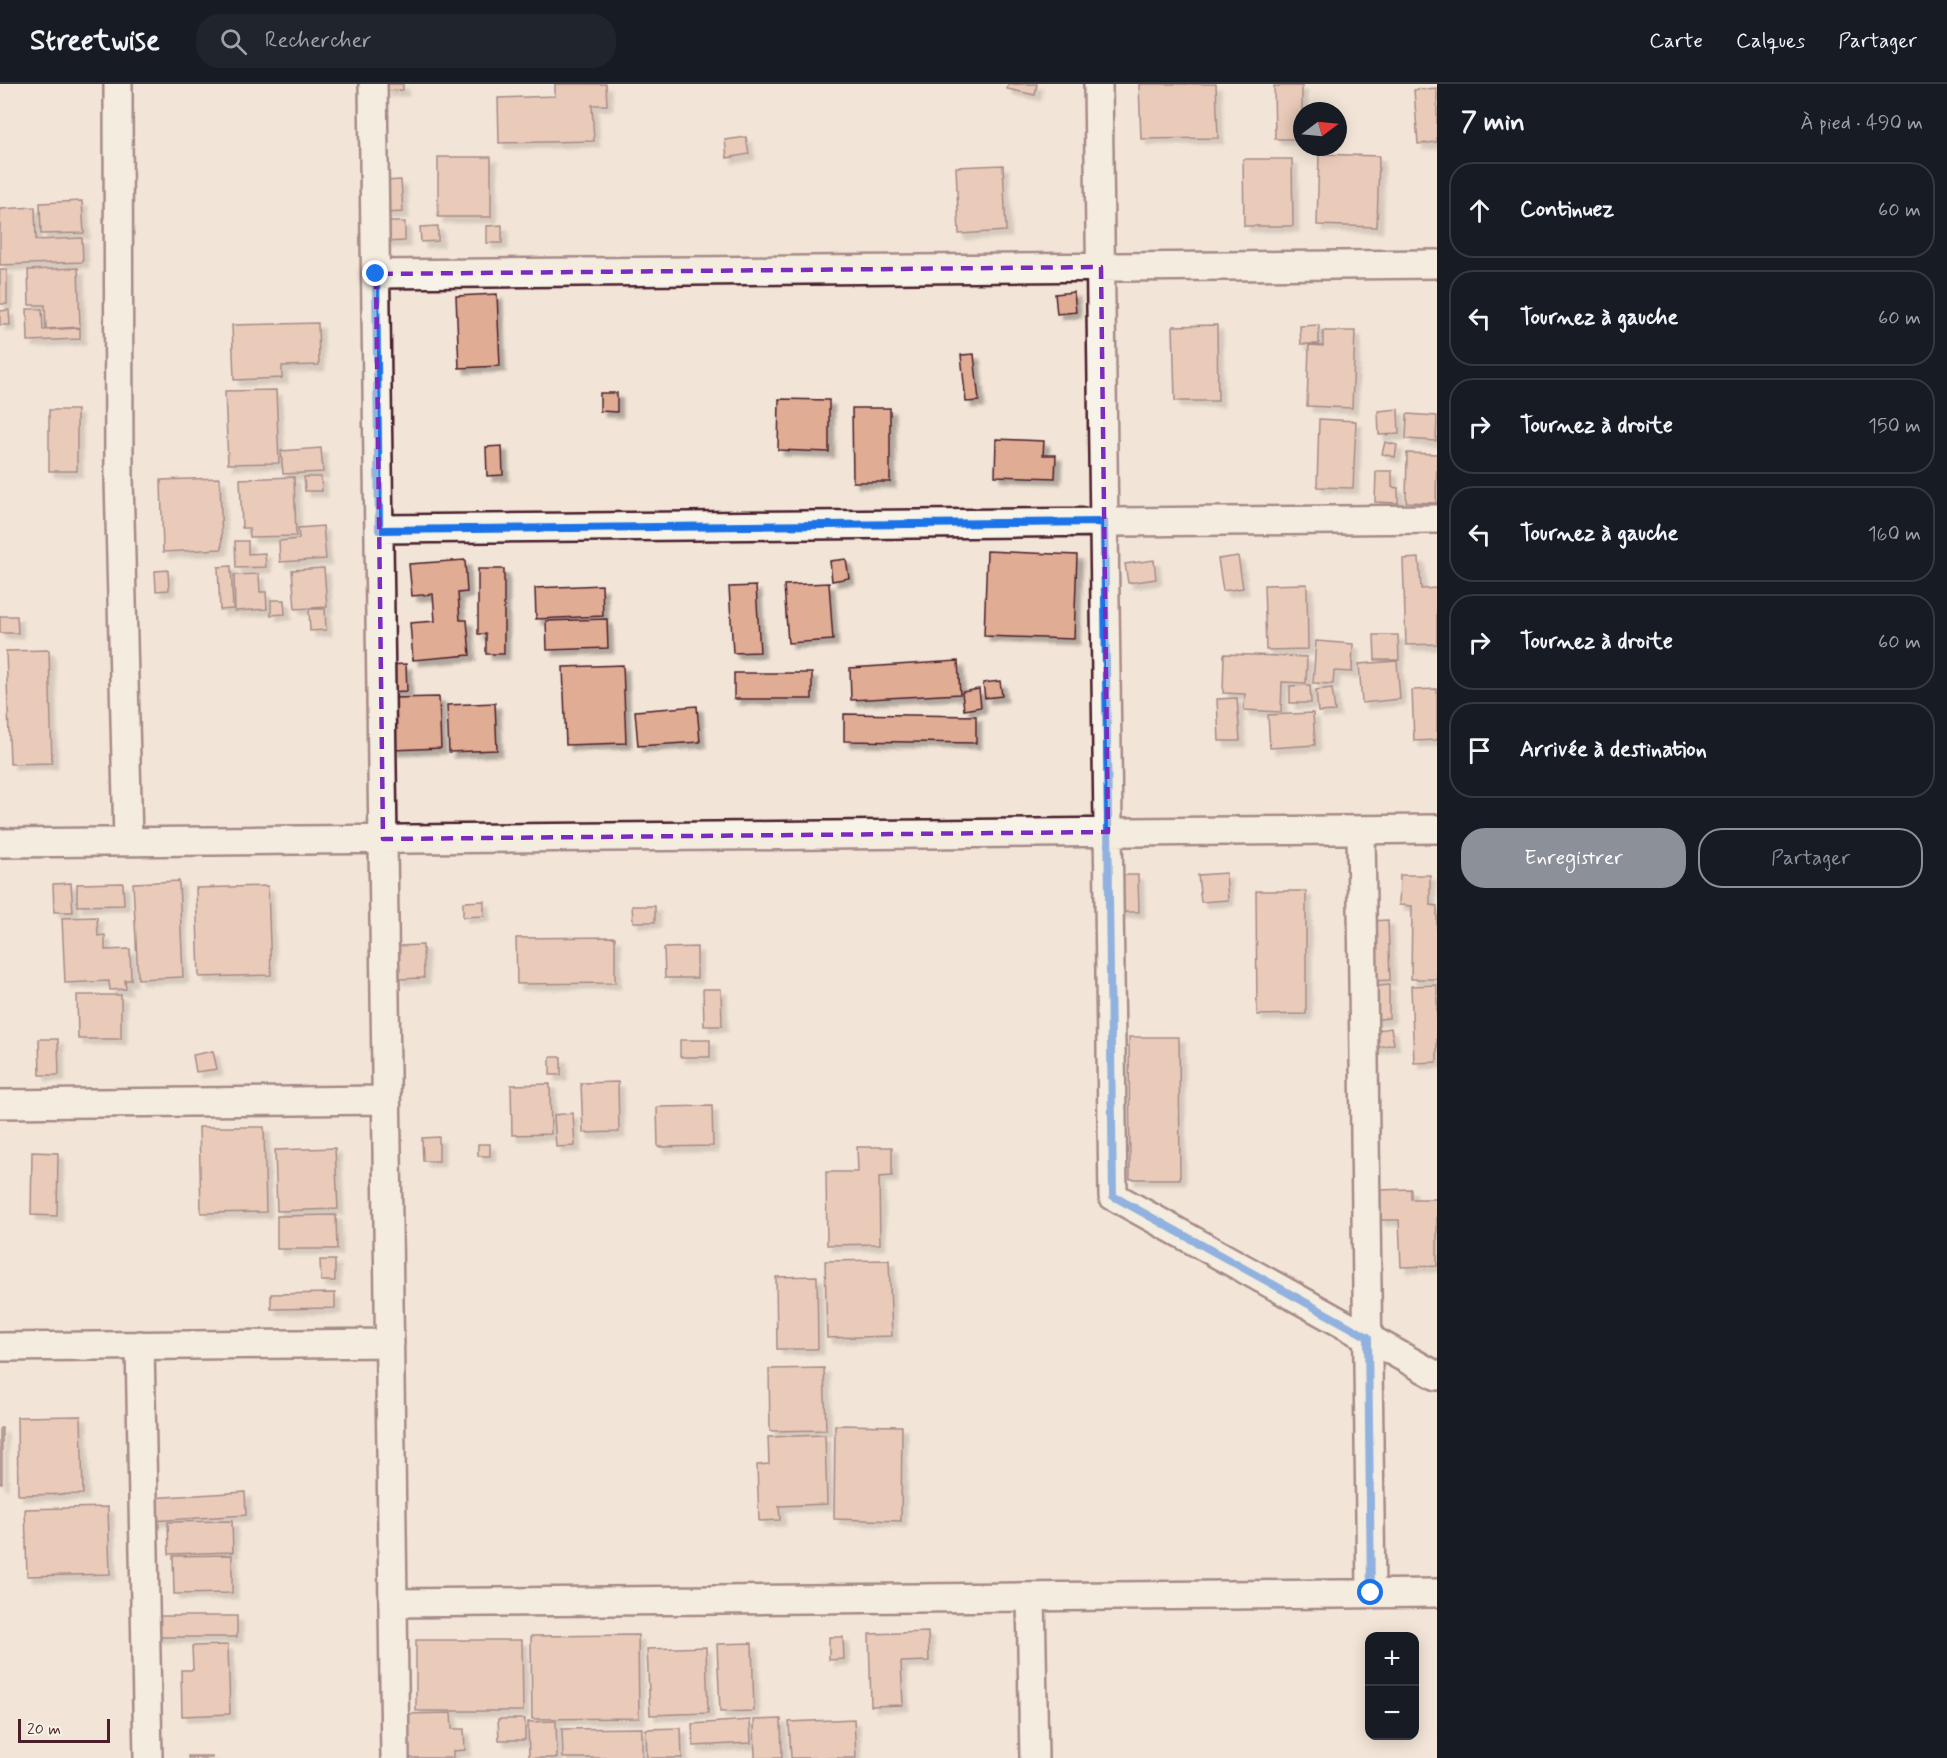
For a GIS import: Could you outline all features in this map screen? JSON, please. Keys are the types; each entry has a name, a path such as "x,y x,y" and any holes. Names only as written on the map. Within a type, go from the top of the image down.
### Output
{"street":[{"path":"118,84 119,478 128,842"},
{"path":"374,84 395,1758"},
{"path":"1098,84 1113,1196 1437,1376"},
{"path":"376,274 1437,264"},
{"path":"379,530 1437,519"},
{"path":"0,843 1437,829"},
{"path":"1361,830 1371,1593"},
{"path":"0,1104 386,1100"},
{"path":"0,1347 390,1343"},
{"path":"140,1345 148,1758"},
{"path":"393,1603 1437,1593"},
{"path":"1031,1597 1034,1758"}],"highlighted area":[{"path":"1101,267 1108,832 383,839 376,274"}],"building":[{"path":"385,84 403,84 403,90 385,91"},
{"path":"555,84 606,84 607,105 592,105 594,141 499,143 498,98 555,96"},
{"path":"1008,84 1037,84 1035,95 1007,89"},
{"path":"1139,84 1216,84 1218,138 1141,139"},
{"path":"1274,86 1302,86 1302,102 1293,102 1293,139 1275,139"},
{"path":"1437,88 1437,142 1418,144 1414,90"},
{"path":"746,137 749,154 727,158 725,140"},
{"path":"1319,156 1379,156 1377,227 1317,225"},
{"path":"438,157 491,157 491,217 438,217"},
{"path":"1243,159 1292,159 1293,226 1244,226"},
{"path":"1003,165 1006,231 959,234 956,167"},
{"path":"401,180 403,212 385,213 383,181"},
{"path":"82,201 84,233 41,234 40,203"},
{"path":"35,207 36,240 82,238 83,262 0,265 0,209"},
{"path":"383,222 405,222 405,241 383,242"},
{"path":"502,225 502,243 487,243 487,226"},
{"path":"438,226 438,241 421,242 420,227"},
{"path":"78,268 80,327 46,329 45,305 29,305 28,270"},
{"path":"0,270 7,270 7,304 0,304"},
{"path":"1074,292 1076,312 1057,314 1055,294"},
{"path":"497,294 500,366 459,368 456,296"},
{"path":"27,309 42,309 43,330 80,328 80,339 28,341"},
{"path":"9,310 10,325 0,325 0,311"},
{"path":"318,323 319,365 282,366 282,378 234,380 232,325"},
{"path":"1217,325 1218,401 1175,401 1173,326"},
{"path":"1319,325 1319,344 1301,344 1300,326"},
{"path":"1323,331 1355,331 1352,408 1307,406 1309,345 1323,346"},
{"path":"974,354 979,401 966,402 961,355"},
{"path":"276,390 279,463 228,464 225,391"},
{"path":"600,393 617,393 617,412 600,411"},
{"path":"779,399 829,400 829,452 778,450"},
{"path":"852,408 890,408 890,482 853,482"},
{"path":"1398,409 1399,434 1379,435 1378,411"},
{"path":"49,410 77,410 77,471 49,471"},
{"path":"1407,414 1437,416 1436,441 1406,439"},
{"path":"1319,419 1356,421 1353,488 1317,487"},
{"path":"996,439 1044,441 1043,455 1056,455 1055,478 995,476"},
{"path":"1385,442 1397,445 1395,457 1382,454"},
{"path":"502,446 503,475 487,476 486,447"},
{"path":"321,448 323,472 283,474 281,451"},
{"path":"1407,453 1437,454 1436,503 1406,502"},
{"path":"1376,471 1392,471 1392,487 1398,488 1398,503 1375,502"},
{"path":"294,477 296,536 250,537 249,528 242,528 240,479"},
{"path":"304,477 321,477 322,491 305,491"},
{"path":"220,478 222,549 163,552 161,480"},
{"path":"323,526 326,559 280,562 279,541 299,539 298,528"},
{"path":"235,541 248,541 248,554 265,553 266,567 236,568"},
{"path":"987,551 1077,555 1074,639 984,636"},
{"path":"1238,556 1243,588 1223,591 1218,559"},
{"path":"1419,558 1421,589 1437,588 1437,644 1406,645 1403,559"},
{"path":"846,559 849,578 832,581 830,561"},
{"path":"465,560 467,592 458,593 460,620 467,620 470,655 413,660 410,623 435,621 433,594 412,596 409,564"},
{"path":"1154,560 1156,579 1128,583 1125,564"},
{"path":"231,566 233,609 220,610 218,567"},
{"path":"324,568 327,607 295,609 292,570"},
{"path":"478,569 504,569 504,654 486,654 486,634 478,634"},
{"path":"168,570 169,590 156,591 155,571"},
{"path":"259,574 260,592 266,592 267,609 235,611 234,575"},
{"path":"829,583 833,640 788,643 784,585"},
{"path":"1307,584 1308,649 1266,650 1264,585"},
{"path":"602,585 603,616 536,619 535,588"},
{"path":"756,586 760,652 733,653 729,587"},
{"path":"271,600 284,600 285,614 271,615"},
{"path":"309,609 325,609 326,630 310,631"},
{"path":"0,616 17,616 18,633 0,633"},
{"path":"607,619 608,648 547,650 546,621"},
{"path":"1374,635 1398,635 1399,660 1375,660"},
{"path":"1316,641 1353,644 1352,672 1334,671 1333,684 1313,683"},
{"path":"49,650 52,763 10,764 6,651"},
{"path":"1224,654 1307,657 1306,683 1282,682 1281,712 1244,710 1245,694 1223,693"},
{"path":"958,661 960,694 851,700 850,668"},
{"path":"1397,661 1400,699 1362,703 1359,664"},
{"path":"406,664 407,691 386,692 385,665"},
{"path":"623,665 626,743 566,745 563,667"},
{"path":"734,673 812,673 812,699 734,699"},
{"path":"1000,681 1002,696 985,698 983,683"},
{"path":"1310,685 1311,703 1290,703 1290,686"},
{"path":"1332,688 1335,711 1318,712 1316,690"},
{"path":"979,689 981,707 964,710 962,692"},
{"path":"1437,689 1437,740 1414,741 1412,690"},
{"path":"439,697 441,748 393,750 391,698"},
{"path":"1237,698 1240,741 1219,741 1217,699"},
{"path":"495,703 497,750 449,752 447,705"},
{"path":"697,706 700,742 638,746 635,711"},
{"path":"1313,713 1315,745 1270,748 1268,715"},
{"path":"844,714 976,716 976,743 844,741"},
{"path":"1226,873 1228,900 1201,902 1198,875"},
{"path":"1116,875 1138,875 1139,912 1117,912"},
{"path":"1400,875 1430,875 1430,905 1437,906 1437,979 1411,979 1412,906 1399,905"},
{"path":"179,881 183,977 138,979 133,883"},
{"path":"71,883 73,912 54,912 53,884"},
{"path":"123,883 124,905 77,906 77,884"},
{"path":"268,886 271,975 199,977 196,888"},
{"path":"1256,891 1306,891 1306,1014 1257,1015"},
{"path":"484,901 484,916 463,917 463,902"},
{"path":"632,906 655,906 655,922 633,922"},
{"path":"97,917 98,936 105,935 105,950 130,949 131,980 125,980 126,989 110,990 109,981 65,983 62,918"},
{"path":"1388,920 1390,980 1371,981 1369,921"},
{"path":"615,937 615,983 517,984 516,938"},
{"path":"423,945 424,978 397,979 397,946"},
{"path":"697,947 697,978 665,978 664,948"},
{"path":"1389,985 1389,1018 1369,1020 1370,987"},
{"path":"1437,985 1437,1062 1414,1063 1411,986"},
{"path":"703,989 721,989 722,1026 704,1026"},
{"path":"77,995 121,995 121,1039 78,1039"},
{"path":"1391,1028 1394,1044 1374,1048 1372,1031"},
{"path":"1129,1037 1179,1037 1180,1179 1130,1179"},
{"path":"39,1039 58,1039 59,1075 40,1075"},
{"path":"680,1040 710,1040 710,1057 680,1057"},
{"path":"213,1051 217,1069 196,1072 193,1055"},
{"path":"550,1057 561,1057 561,1075 550,1075"},
{"path":"618,1082 619,1132 583,1133 581,1083"},
{"path":"550,1084 551,1134 512,1135 511,1085"},
{"path":"712,1106 713,1146 658,1147 657,1107"},
{"path":"573,1113 575,1146 556,1147 554,1115"},
{"path":"199,1127 264,1127 266,1212 201,1213"},
{"path":"439,1137 439,1161 423,1161 422,1138"},
{"path":"478,1144 490,1144 490,1156 478,1156"},
{"path":"857,1147 892,1147 892,1176 879,1177 880,1244 827,1245 826,1172 858,1172"},
{"path":"335,1148 338,1209 277,1211 275,1150"},
{"path":"32,1152 58,1153 57,1216 31,1215"},
{"path":"1411,1189 1411,1199 1437,1199 1437,1266 1401,1267 1399,1220 1379,1220 1378,1190"},
{"path":"336,1215 337,1249 277,1249 277,1216"},
{"path":"320,1260 335,1260 335,1281 321,1281"},
{"path":"889,1260 892,1336 827,1338 825,1261"},
{"path":"817,1276 818,1349 777,1349 776,1277"},
{"path":"335,1293 335,1308 271,1309 271,1294"},
{"path":"824,1368 826,1430 770,1431 769,1369"},
{"path":"81,1416 83,1494 18,1495 17,1417"},
{"path":"835,1425 902,1426 901,1521 834,1519"},
{"path":"0,1428 2,1428 2,1483 0,1483"},
{"path":"825,1435 827,1504 779,1506 780,1520 759,1521 757,1465 769,1464 768,1437"},
{"path":"245,1492 246,1515 151,1521 149,1498"},
{"path":"108,1507 110,1574 27,1576 25,1509"},
{"path":"232,1521 233,1552 169,1554 168,1522"},
{"path":"232,1555 232,1593 174,1594 173,1556"},
{"path":"155,1616 237,1616 237,1637 155,1637"},
{"path":"928,1632 929,1661 901,1662 903,1705 871,1706 869,1634"},
{"path":"638,1635 639,1718 532,1719 531,1636"},
{"path":"829,1637 843,1637 844,1659 829,1660"},
{"path":"416,1640 522,1640 523,1711 416,1711"},
{"path":"752,1643 754,1711 720,1712 717,1644"},
{"path":"228,1645 230,1714 182,1716 181,1670 193,1670 192,1646"},
{"path":"706,1647 708,1713 650,1715 647,1649"},
{"path":"451,1713 452,1729 464,1729 465,1750 453,1751 453,1758 409,1758 407,1714"},
{"path":"498,1719 525,1719 525,1740 499,1740"},
{"path":"781,1719 782,1758 755,1758 754,1720"},
{"path":"854,1719 856,1758 791,1758 789,1722"},
{"path":"750,1720 751,1743 693,1746 692,1724"},
{"path":"556,1721 557,1758 529,1758 528,1722"},
{"path":"642,1728 642,1758 563,1758 562,1729"},
{"path":"681,1728 682,1758 647,1758 646,1729"},
{"path":"188,1756 212,1756 212,1758 188,1758"}],"route":[{"path":"376,274 379,530 1104,522 1113,1196 1368,1337 1371,1593"}]}
